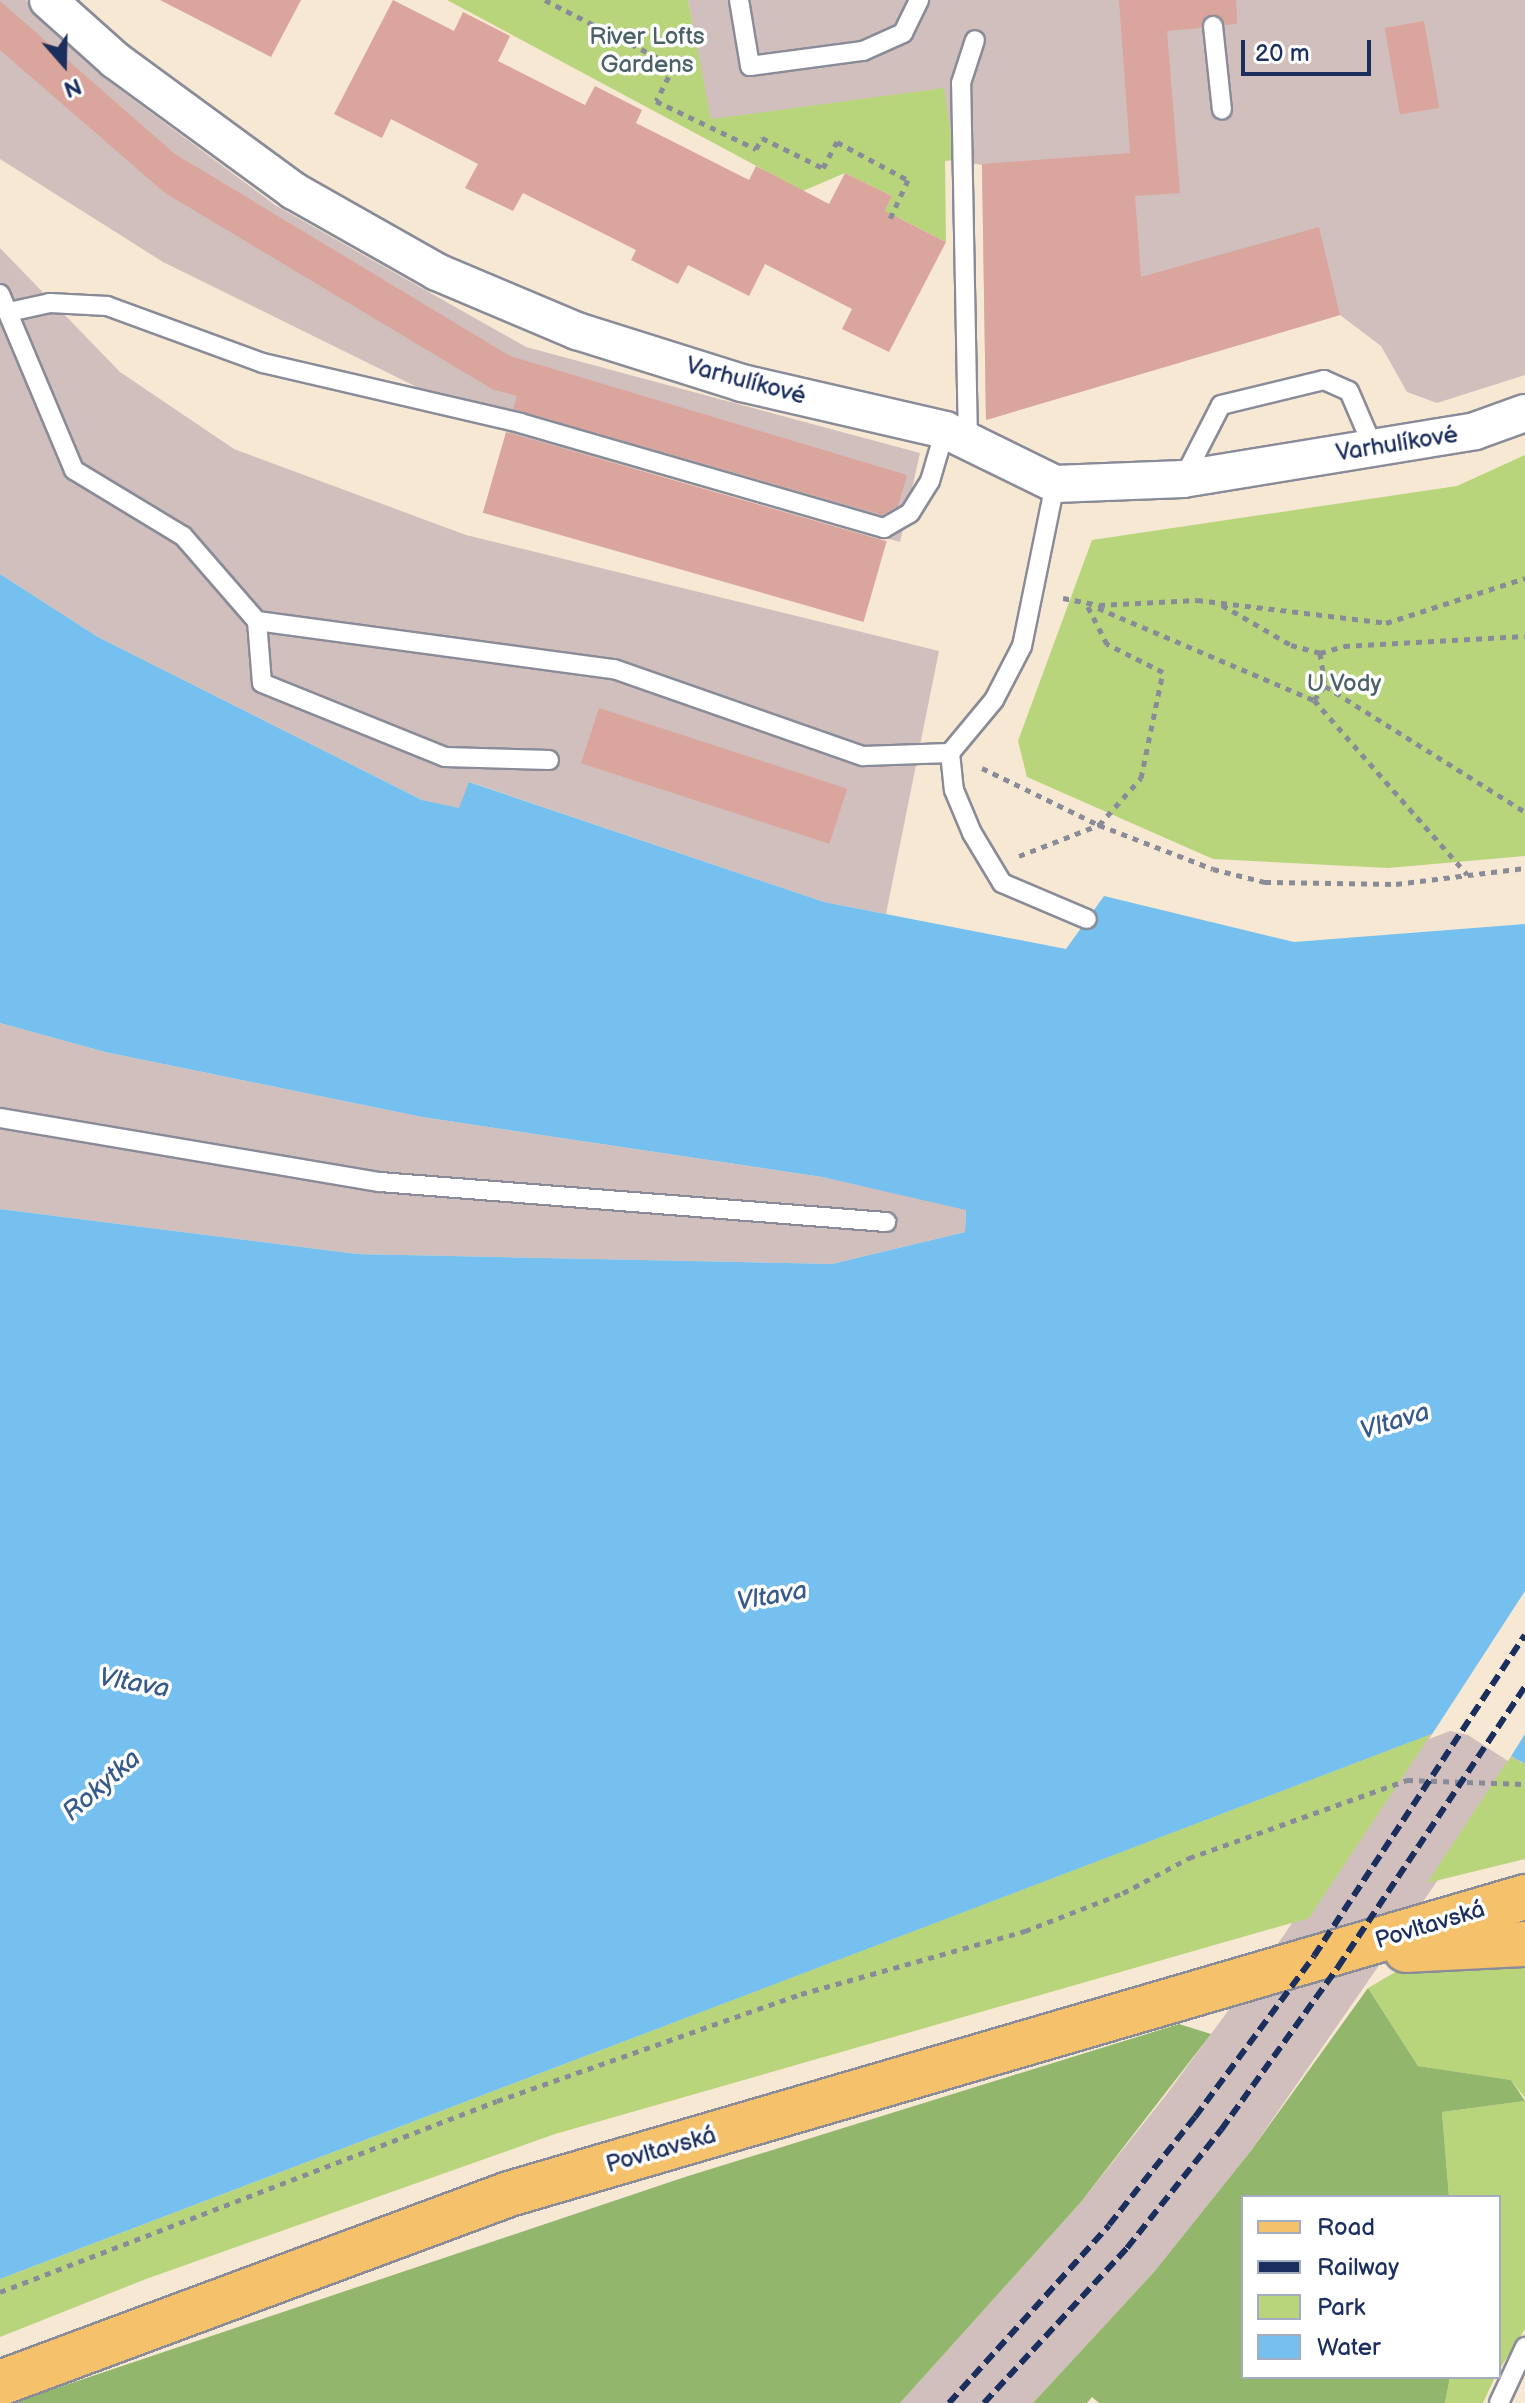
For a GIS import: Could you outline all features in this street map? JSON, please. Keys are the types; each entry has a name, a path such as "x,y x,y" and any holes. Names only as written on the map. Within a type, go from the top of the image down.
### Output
{"main road":[{"name":"Povltavská","path":"0,2383 509,2194 1525,1897"},
{"name":"Povltavská","path":"1335,1954 1525,1944"}],"street":[{"name":"Varhulíkové","path":"48,0 115,60 294,191 437,272 577,331 727,378 956,436 1055,484 1183,479 1475,431 1525,413"}],"lane":[{"path":"739,0 750,66 863,51 903,33 919,0"},
{"path":"1213,26 1222,110"},
{"path":"9,312 50,303 107,306 263,363 520,423 884,528 910,513 956,436 961,83 975,40"},
{"path":"0,294 74,470 183,536 257,621 262,683 445,757 549,760"},
{"path":"1183,479 1221,405 1324,380 1349,391 1374,449"},
{"path":"1055,484 1015,659 994,700 950,753 954,790 1002,883 1087,919"},
{"path":"257,621 614,669 863,756 950,753"},
{"path":"0,1118 380,1182 886,1222"},
{"path":"1499,2403 1525,2347"}],"path":[{"path":"545,0 674,66 656,101 756,149 762,138 823,168 837,142 908,180 889,221"},
{"path":"1086,602 1218,602 1386,623 1525,578"},
{"path":"1033,591 1086,602 1314,700 1467,875"},
{"path":"992,867 1099,825 1141,778 1163,672 1107,644 1086,602"},
{"path":"1218,602 1291,645 1320,653 1344,646 1525,636"},
{"path":"1314,700 1325,686 1320,653"},
{"path":"1325,686 1525,812"},
{"path":"950,753 1099,825 1213,869 1265,882 1396,884 1525,868"},
{"path":"0,2292 482,2107 801,1994 1025,1931 1123,1893 1189,1858 1407,1780 1525,1784"}],"shaded area":[{"path":"0,0 26,0 103,77 275,205 526,347 920,453 900,542 514,435 163,262 0,159"},
{"path":"688,0 1525,0 1525,375 1437,403 1407,392 1381,346 1340,315 986,420 982,165 710,119"},
{"path":"0,248 120,372 234,449 466,535 939,651 886,914 824,902 470,782 460,809 422,800 98,637 0,574"},
{"path":"0,1023 105,1052 422,1117 822,1177 966,1209 965,1232 832,1264 357,1254 0,1209"},
{"path":"1525,1572 1525,1754 1250,2152 1154,2272 1033,2403 900,2403 1081,2202 1166,2095 1284,1935"}],"green space":[{"name":"River Lofts Gardens","path":"447,0 688,0 711,119 944,88 955,160 945,161 946,242 899,218 882,217 892,196 845,173 803,191"},
{"name":"U Vody","path":"1525,455 1525,856 1388,868 1213,859 1027,777 1018,741 1092,540 1457,486"},
{"path":"1431,1734 1309,1918 555,2134 146,2279 0,2337 0,2279"},
{"path":"1510,1757 1525,1764 1525,1859 1427,1883"},
{"path":"1409,1964 1525,1967 1525,2098 1511,2080 1418,2066 1368,1988"},
{"path":"1368,1988 1418,2066 1511,2080 1525,2101 1442,2112 1449,2195 1241,2195 1241,2379 1450,2379 1445,2403 1099,2403 1092,2397 1087,2403 1033,2403 1154,2272 1250,2152"},
{"path":"1179,2024 1211,2034 1081,2202 900,2403 12,2403 685,2177"},
{"path":"1525,2101 1525,2329 1501,2367 1501,2195 1449,2195 1442,2112"},
{"path":"1450,2379 1494,2379 1483,2403 1445,2403"}],"water":[{"path":"0,574 98,637 422,800 459,808 469,782 824,902 1066,949 1104,896 1294,942 1525,924 1525,1764 1470,1731 1450,1727 0,2279 0,1209 357,1254 832,1264 965,1232 966,1210 822,1177 422,1117 105,1052 0,1023"}],"pier":[{"path":"1525,1591 1525,1734 1508,1761 1468,1735 1450,1731 1429,1739"}],"building":[{"path":"160,0 301,0 271,57"},
{"path":"393,0 454,31 463,12 510,36 498,61 585,105 595,86 642,110 636,123 749,180 756,166 829,204 845,173 892,196 885,211 946,242 889,352 842,329 852,309 765,264 749,296 688,265 678,284 631,260 636,250 523,193 513,211 465,188 478,164 391,119 382,138 334,114"},
{"path":"1119,0 1236,0 1237,24 1225,25 1212,14 1201,28 1167,31 1180,193 1135,196 1141,277 1319,227 1340,315 986,420 982,164 1130,153"},
{"path":"0,1 175,154 510,356 907,475 898,506 882,515 513,409 517,396 492,389 165,193 0,50"},
{"path":"1424,21 1439,108 1400,115 1385,28"},
{"path":"506,432 887,541 864,622 483,513"},
{"path":"599,708 847,789 829,844 581,763"}],"railway":[{"path":"949,2403 1109,2225 1195,2117 1314,1956 1525,1635"},
{"path":"984,2403 1127,2248 1221,2130 1338,1967 1525,1687"}],"water label":[{"name":"Vltava","path":"1395,1422"},
{"name":"Vltava","path":"772,1597"},
{"name":"Vltava","path":"134,1684"},
{"name":"Rokytka","path":"102,1786"}]}
